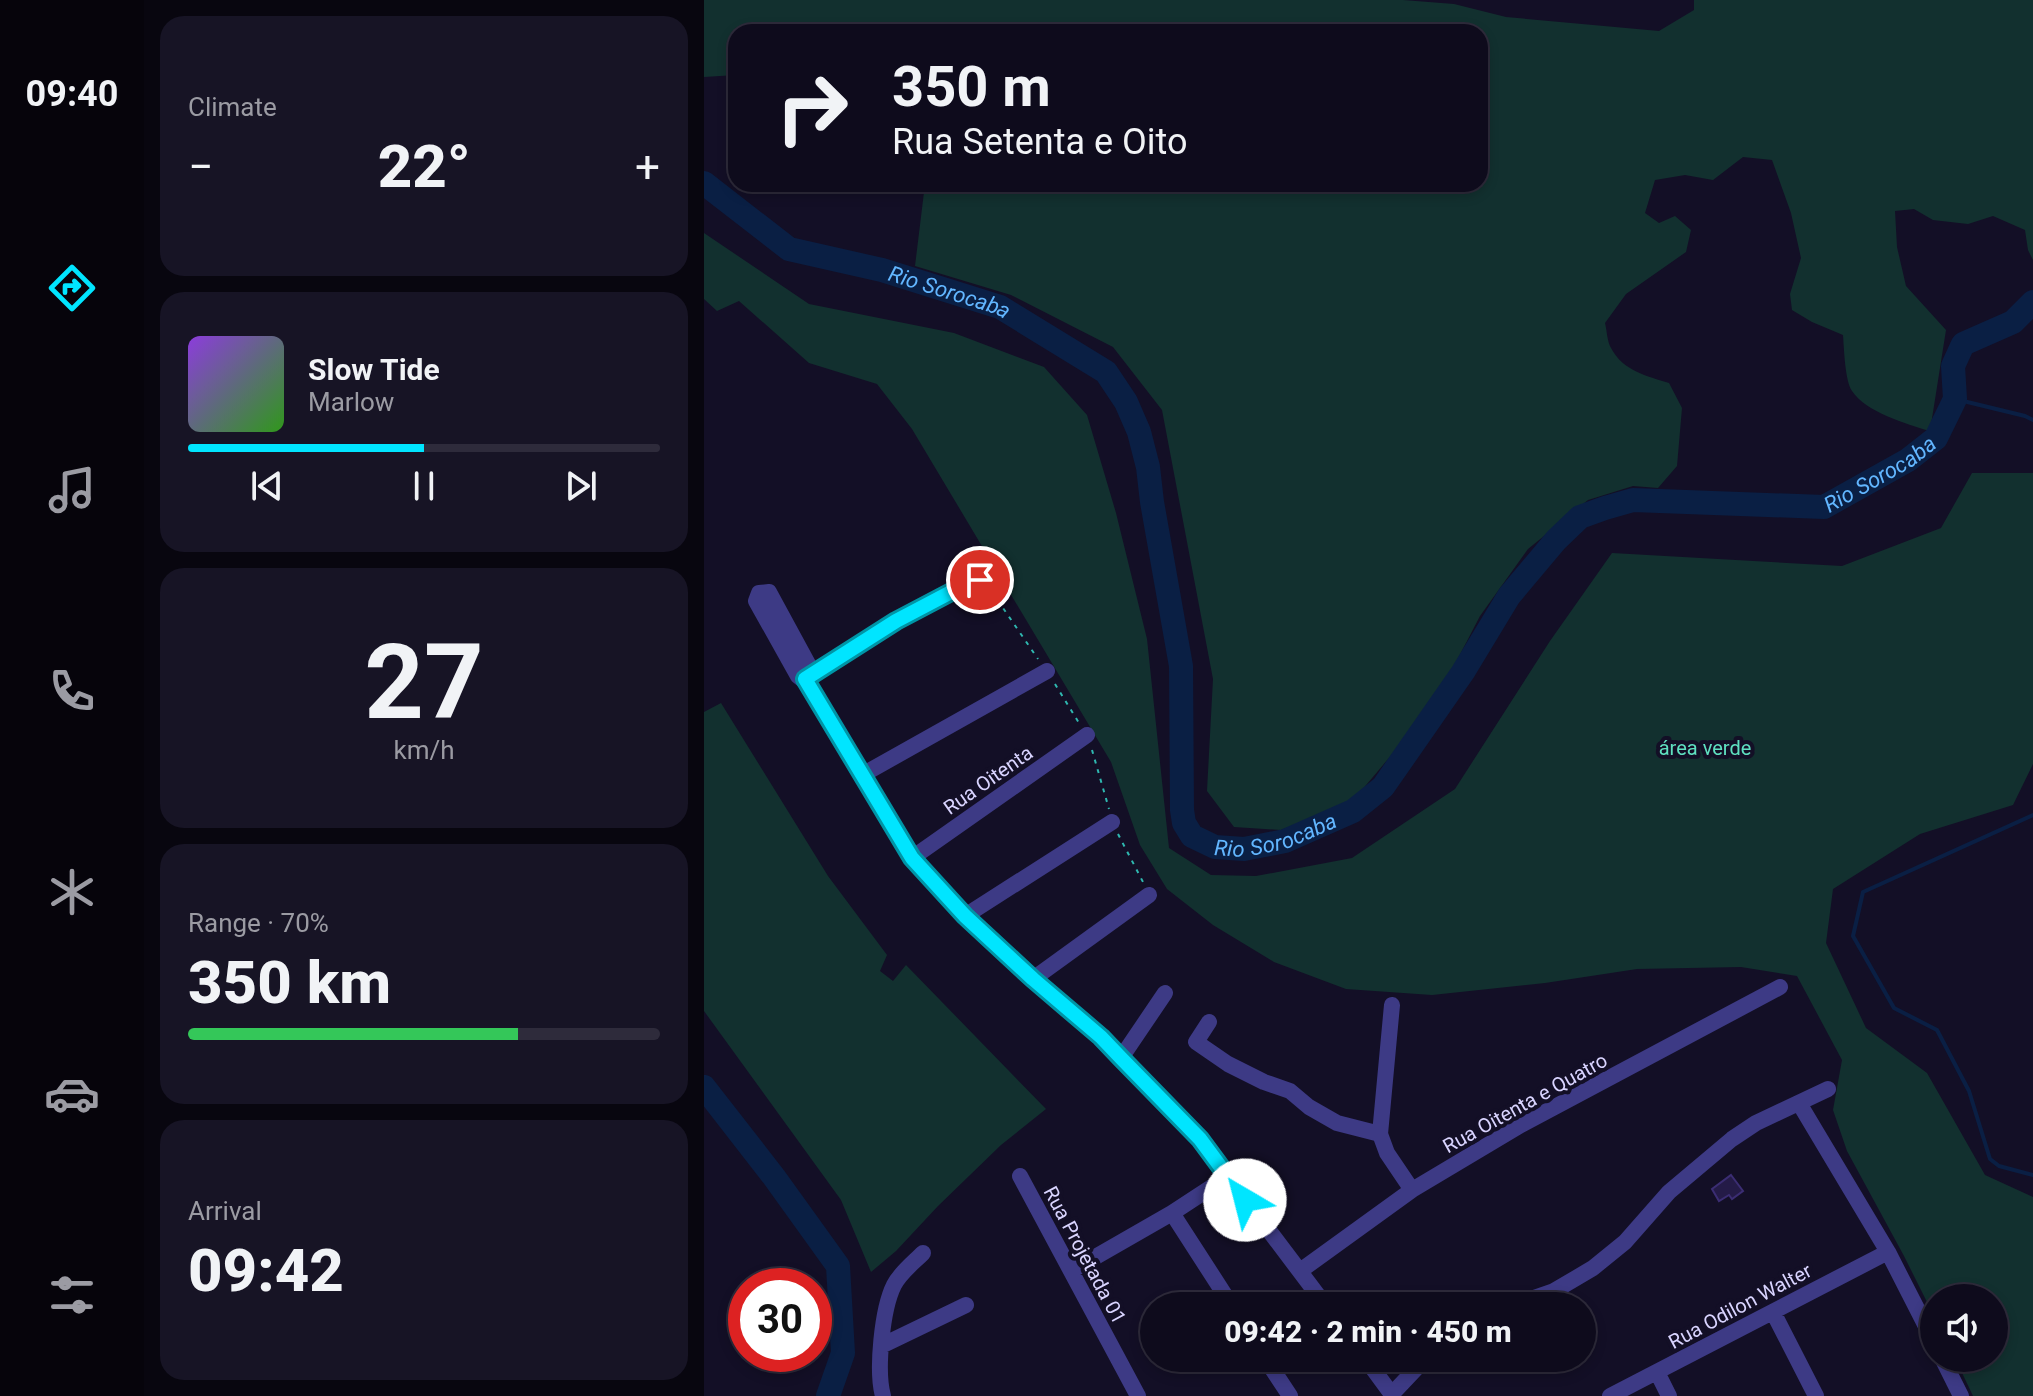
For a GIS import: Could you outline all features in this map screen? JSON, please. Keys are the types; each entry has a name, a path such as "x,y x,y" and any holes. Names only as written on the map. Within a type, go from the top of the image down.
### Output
{"street":[{"path":"980,580 972,581 896,621 809,676 800,679 756,601 759,593 769,592 809,676 862,775 912,858 965,916 1101,1037 1200,1139 1316,1292"},
{"path":"862,775 1047,671"},
{"name":"Rua Oitenta","path":"912,858 1087,735"},
{"path":"965,916 1112,822"},
{"path":"1033,979 1149,895"},
{"name":"Rua Oitenta e Quatro","path":"1300,1271 1412,1190 1521,1125 1780,987"},
{"path":"1121,1058 1165,993"},
{"path":"1392,1005 1380,1134 1387,1153 1412,1190"},
{"path":"1209,1022 1196,1042 1215,1055 1264,1082 1290,1091 1309,1107 1337,1123 1380,1134"},
{"path":"1551,1292 1593,1268 1625,1242 1669,1192 1732,1139 1756,1123 1828,1089"},
{"path":"1799,1103 1888,1252 1920,1315"},
{"name":"Rua Projetada 01","path":"1020,1176 1138,1396"},
{"path":"1071,1271 1172,1213 1227,1177"},
{"path":"1172,1213 1223,1292"},
{"name":"Rua Odilon Walter","path":"1610,1396 1888,1252"},
{"path":"883,1396 880,1367 886,1312 894,1285 923,1253"},
{"path":"881,1346 966,1305"},
{"path":"1773,1312 1816,1396"},
{"path":"1274,1372 1290,1396"},
{"path":"1376,1372 1393,1395 1414,1372"},
{"path":"1657,1372 1669,1396"},
{"path":"1949,1372 1961,1396"}],"green space":[{"path":"704,0 1403,0 1454,4 1506,17 1659,31 1694,10 1694,0 2033,0 2033,260 2025,230 1993,216 1968,224 1933,220 1914,209 1895,211 1897,247 1906,286 1946,330 1930,431 1887,416 1858,398 1848,380 1843,335 1792,310 1790,294 1801,258 1791,213 1772,160 1743,157 1713,180 1685,175 1655,180 1645,213 1659,223 1675,216 1691,230 1686,252 1626,294 1605,323 1616,356 1636,372 1669,383 1682,408 1677,466 1658,488 1633,486 1588,500 1528,549 1480,616 1453,668 1410,733 1351,803 1281,830 1234,827 1207,791 1213,679 1162,410 1113,347 1011,295 915,266 924,192 1488,192 1488,24 728,24 728,76 704,77"},
{"name":"área verde","path":"704,233 809,304 954,333 1044,367 1087,415 1116,513 1147,639 1169,848 1211,875 1256,876 1352,858 1455,789 1550,641 1612,553 1842,566 1941,528 1972,473 2033,473 2033,764 2013,805 1920,834 1833,889 1826,943 1866,1028 1927,1073 1985,1175 2033,1197 2033,1396 1973,1396 1962,1372 2008,1372 2008,1284 1920,1284 1920,1288 1847,1151 1833,1110 1842,1060 1797,976 1741,967 1637,969 1432,995 1346,989 1274,962 1213,925 1167,889 1140,845 1111,762 912,429 877,384 809,363 739,301 717,311 704,299"},
{"path":"721,703 828,876 887,955 880,971 893,981 906,965 1046,1109 1001,1145 896,1251 871,1272 841,1200 704,1011 704,712"}],"building":[{"path":"1731,1175 1743,1191 1732,1199 1729,1195 1719,1201 1712,1189"}],"waterway":[{"name":"Rio Sorocaba","path":"704,183 789,249 882,270 1000,307 1106,372 1126,402 1139,432 1148,467 1181,666 1184,823 1192,836 1215,847 1244,849 1285,841 1353,811 1383,787 1463,672 1509,596 1556,540 1580,517 1633,500 1824,507 1908,460 1936,438 1955,399 1953,366 1963,344 2013,322 2033,302"},
{"path":"1955,399 2033,420"},
{"path":"2033,815 1863,892 1853,936 1894,1008 1937,1030 1969,1091 1990,1159 1999,1166 2033,1175"},
{"name":"Rio Sorocaba","path":"704,1087 838,1266 843,1353 828,1396"}],"route":[{"path":"980,580 972,581 896,621 805,679 912,858 965,916 1101,1037 1200,1139 1245,1200"}]}
